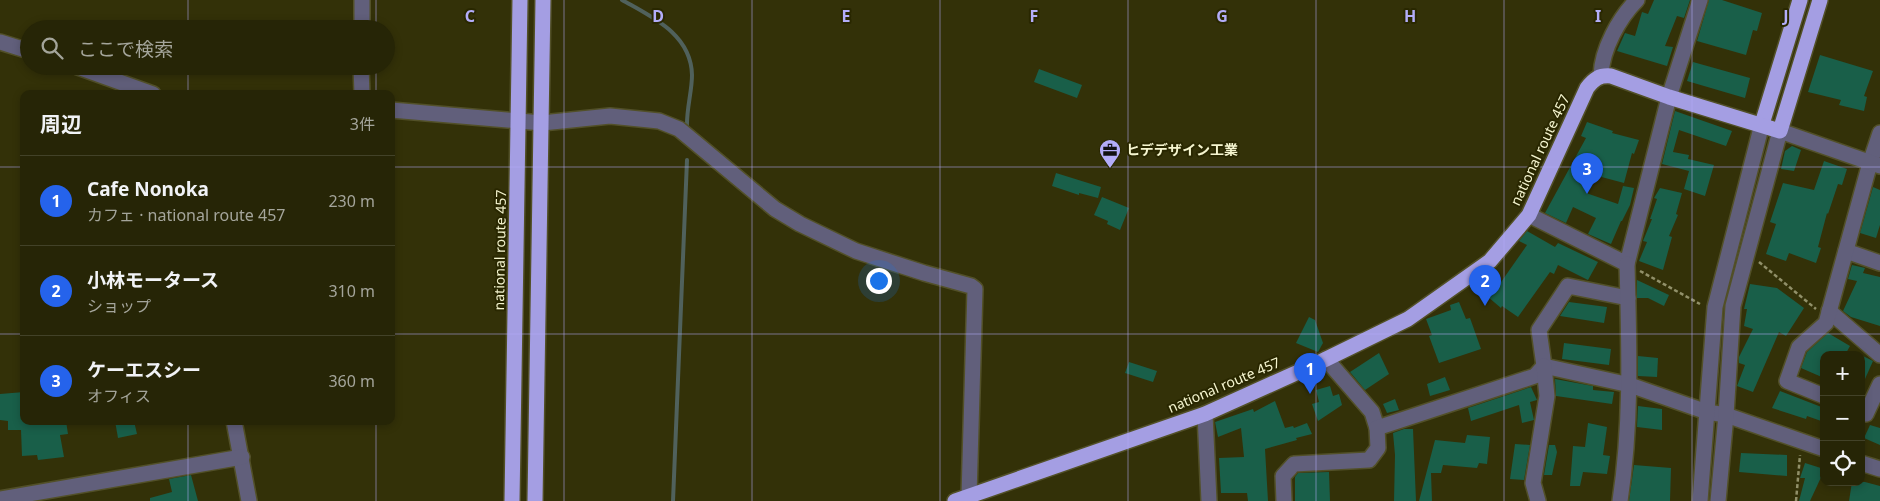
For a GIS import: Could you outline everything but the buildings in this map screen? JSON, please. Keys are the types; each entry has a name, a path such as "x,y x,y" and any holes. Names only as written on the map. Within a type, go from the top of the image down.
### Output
{"highway":[{"name":"national route 457","path":"512,501 520,0"},
{"path":"535,501 543,0"},
{"path":"1762,124 1800,0"},
{"path":"1601,75 1610,76 1669,97 1780,130 1820,0"},
{"name":"national route 457","path":"962,498 1205,414 1408,319 1490,261 1529,215 1587,88 1593,80 1601,75"}],"street":[{"path":"362,0 362,20"},
{"path":"1601,75 1602,62 1612,36 1637,0"},
{"path":"1620,501 1626,463 1630,385 1627,264 1669,97 1700,0"},
{"path":"0,42 20,48"},
{"path":"100,75 142,90"},
{"path":"361,75 362,90"},
{"path":"395,110 542,123 610,116 665,122 679,129 775,209 800,224 856,251 971,286 975,289 962,498"},
{"path":"1700,501 1715,307 1762,124"},
{"path":"1718,501 1733,306 1780,130 1875,164"},
{"path":"1820,394 1788,381 1799,346 1826,322 1846,251 1875,164 1880,133"},
{"path":"1529,215 1627,264"},
{"path":"1846,251 1880,263"},
{"path":"1538,501 1533,483 1547,396 1539,330 1568,286 1628,298"},
{"path":"1828,314 1880,355"},
{"path":"1284,501 1283,476 1294,464 1369,460 1378,448 1377,428 1372,412 1326,359"},
{"path":"1544,366 1630,385 1707,412 1726,415 1820,449"},
{"path":"1377,428 1535,376 1544,366"},
{"path":"1865,414 1880,384"},
{"path":"1205,414 1209,501"},
{"path":"235,425 249,501"},
{"path":"0,499 57,495 242,457"},
{"path":"1865,464 1880,469"}],"path":[{"path":"1754,258 1828,314"},
{"path":"1627,264 1700,304"},
{"path":"1796,501 1800,455"}],"waterway":[{"path":"622,0 668,28 685,48 690,61 692,75 687,129"},
{"path":"673,501 687,160"}],"place":[{"name":"ヒデデザイン工業","path":"1110,169"},
{"name":"ケーエスシー","path":"1587,194"},
{"name":"小林モータース","path":"1485,306"},
{"name":"Cafe Nonoka","path":"1310,394"}]}
